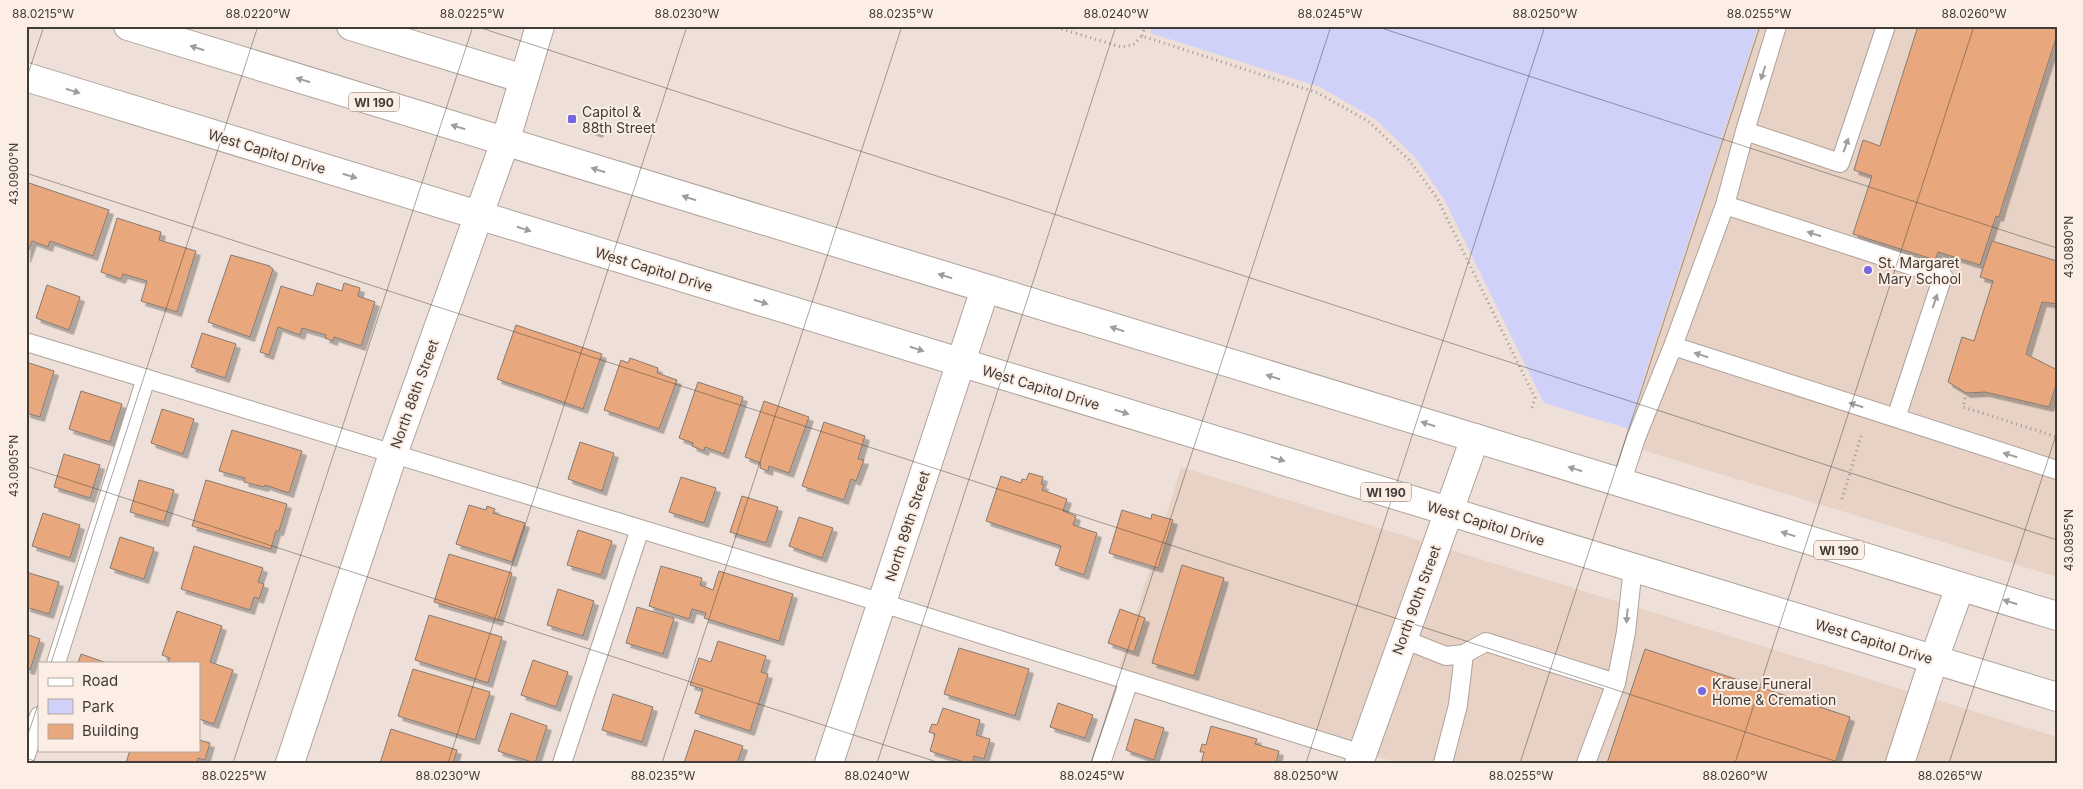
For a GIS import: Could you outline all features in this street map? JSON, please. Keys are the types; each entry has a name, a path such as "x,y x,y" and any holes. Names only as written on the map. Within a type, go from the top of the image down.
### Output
{"main road":[{"name":"WI 190","path":"128,26 2057,616"},
{"path":"351,26 524,79"},
{"name":"North 88th Street","path":"290,763 393,454 505,142 540,26"},
{"name":"West Capitol Drive","path":"26,77 2057,696"},
{"name":"North 89th Street","path":"829,763 985,289"},
{"name":"North 90th Street","path":"1361,758 1475,438"},
{"path":"1900,763 1960,587"}],"lane":[{"path":"1621,484 1636,438 1673,346 1725,205 1777,26"},
{"path":"1745,131 1840,163 1886,26"},
{"path":"1725,205 1943,276 1896,418"},
{"path":"26,342 882,603 1129,681 1361,758"},
{"path":"1673,346 2057,470"},
{"path":"56,662 146,378"},
{"path":"562,763 640,529"},
{"path":"1586,763 1616,683 1626,632 1632,568"},
{"path":"1402,639 1446,656 1464,654 1486,642 1616,683"},
{"path":"1443,763 1458,705 1464,654"},
{"path":"1101,763 1129,681"},
{"path":"26,755 38,719"}],"path":[{"path":"1052,26 1121,47 1133,45 1142,36 1145,26"},
{"path":"1142,36 1318,93 1368,121 1409,160 1437,198 1535,398 1532,408"},
{"path":"1966,393 1963,407 2057,437"},
{"path":"1842,499 1870,409"}],"shaded area":[{"name":"St. Margaret Mary School","path":"1758,26 2057,26 2057,577 1626,445 1648,363"},
{"path":"1181,467 2057,737 2057,763 1398,763 1117,676"}],"green space":[{"path":"1152,26 1758,26 1648,363 1629,429 1544,403 1444,199 1414,156 1375,119 1320,87 1150,33"}],"building":[{"path":"1918,26 2057,26 2057,35 1999,217 1996,216 1980,265 1938,252 1935,260 1853,234 1872,176 1854,170 1863,140 1880,146"},
{"path":"584,121 600,126 598,133 582,127"},
{"path":"26,182 109,210 93,256 50,241 48,247 32,241 26,258"},
{"path":"117,218 161,232 159,240 196,251 177,312 141,301 147,281 123,274 121,279 101,272"},
{"path":"1992,241 2057,261 2057,304 2042,302 2026,354 2057,370 2057,382 2049,407 1985,392 1966,393 1948,382 1962,337 1974,341 1993,281 1980,277"},
{"path":"231,255 270,266 273,269 250,337 208,322"},
{"path":"317,283 342,291 344,283 360,288 358,296 375,302 361,346 334,337 333,341 325,338 326,335 302,328 300,335 278,327 269,355 260,352 281,286 313,296"},
{"path":"47,285 80,297 69,330 36,318"},
{"path":"516,325 602,354 583,409 497,379"},
{"path":"202,333 236,344 225,378 191,367"},
{"path":"630,358 658,368 657,373 677,380 659,429 604,410 621,360 628,363"},
{"path":"26,362 54,371 40,417 26,413"},
{"path":"698,382 743,397 724,454 705,447 704,451 692,446 693,443 679,438"},
{"path":"81,391 122,404 110,442 69,429"},
{"path":"764,401 809,417 789,473 769,466 768,471 760,468 761,463 745,457"},
{"path":"162,409 194,419 183,454 151,443"},
{"path":"824,422 865,436 858,459 864,460 856,481 851,479 844,500 802,486"},
{"path":"232,430 302,451 289,493 265,485 264,487 244,482 245,478 219,471"},
{"path":"580,442 614,453 602,491 568,479"},
{"path":"64,454 100,465 90,498 54,487"},
{"path":"1029,473 1043,477 1041,484 1044,485 1042,490 1067,499 1063,511 1076,516 1073,525 1097,533 1084,575 1055,565 1061,546 986,521 1001,476 1021,483 1022,479 1026,480"},
{"path":"681,477 716,488 704,523 669,512"},
{"path":"139,480 174,490 164,522 130,512"},
{"path":"206,480 287,504 279,531 276,531 271,549 192,526"},
{"path":"742,496 778,507 766,543 730,532"},
{"path":"469,505 486,510 487,506 495,509 493,513 525,523 512,562 456,544"},
{"path":"1122,510 1151,519 1152,514 1173,520 1158,568 1109,553"},
{"path":"43,513 80,525 70,558 32,546"},
{"path":"799,517 833,528 822,558 789,546"},
{"path":"578,530 612,541 601,575 567,565"},
{"path":"120,537 154,548 144,579 110,568"},
{"path":"194,546 263,568 258,582 264,584 259,599 254,597 250,610 181,589"},
{"path":"449,554 512,573 498,621 434,602"},
{"path":"1182,565 1224,578 1194,676 1152,663"},
{"path":"661,566 702,578 700,585 713,590 719,571 793,594 779,641 704,618 706,613 692,609 689,619 649,606"},
{"path":"26,572 59,582 49,614 26,607"},
{"path":"558,589 594,601 583,636 547,625"},
{"path":"637,607 674,618 663,654 626,643"},
{"path":"1120,609 1145,618 1134,652 1108,643"},
{"path":"177,611 222,626 210,662 233,670 214,724 200,719 200,662 168,662 170,658 162,655"},
{"path":"429,615 502,637 488,683 415,660"},
{"path":"26,634 40,639 30,670 26,669"},
{"path":"718,641 766,656 761,672 768,674 750,731 695,713 703,689 690,685 699,658 711,662"},
{"path":"959,648 1029,669 1015,716 944,694"},
{"name":"Krause Funeral Home & Cremation","path":"1645,649 1850,717 1835,763 1607,763"},
{"path":"81,654 104,662 78,662"},
{"path":"533,660 568,672 556,707 521,695"},
{"path":"413,669 490,692 475,740 398,716"},
{"path":"613,694 653,707 642,742 602,730"},
{"path":"1058,703 1093,715 1085,738 1050,727"},
{"path":"943,708 980,720 976,735 990,739 984,759 974,756 972,763 967,763 930,751 935,734 929,732 932,724 937,725"},
{"path":"511,713 547,726 535,763 498,751"},
{"path":"1135,719 1164,728 1154,760 1126,750"},
{"path":"1211,726 1257,739 1255,744 1279,751 1276,763 1201,763 1204,752 1200,752 1202,744 1206,745"},
{"path":"391,729 457,750 453,763 380,763"},
{"path":"695,730 743,746 737,763 684,763"},
{"path":"200,740 210,743 205,760 198,758 197,763 126,763 129,752 200,752"}],"place":[{"name":"Capitol & 88th Street","path":"572,119"},
{"name":"St. Margaret Mary School","path":"1868,270"},
{"name":"Krause Funeral Home & Cremation","path":"1702,691"}]}
